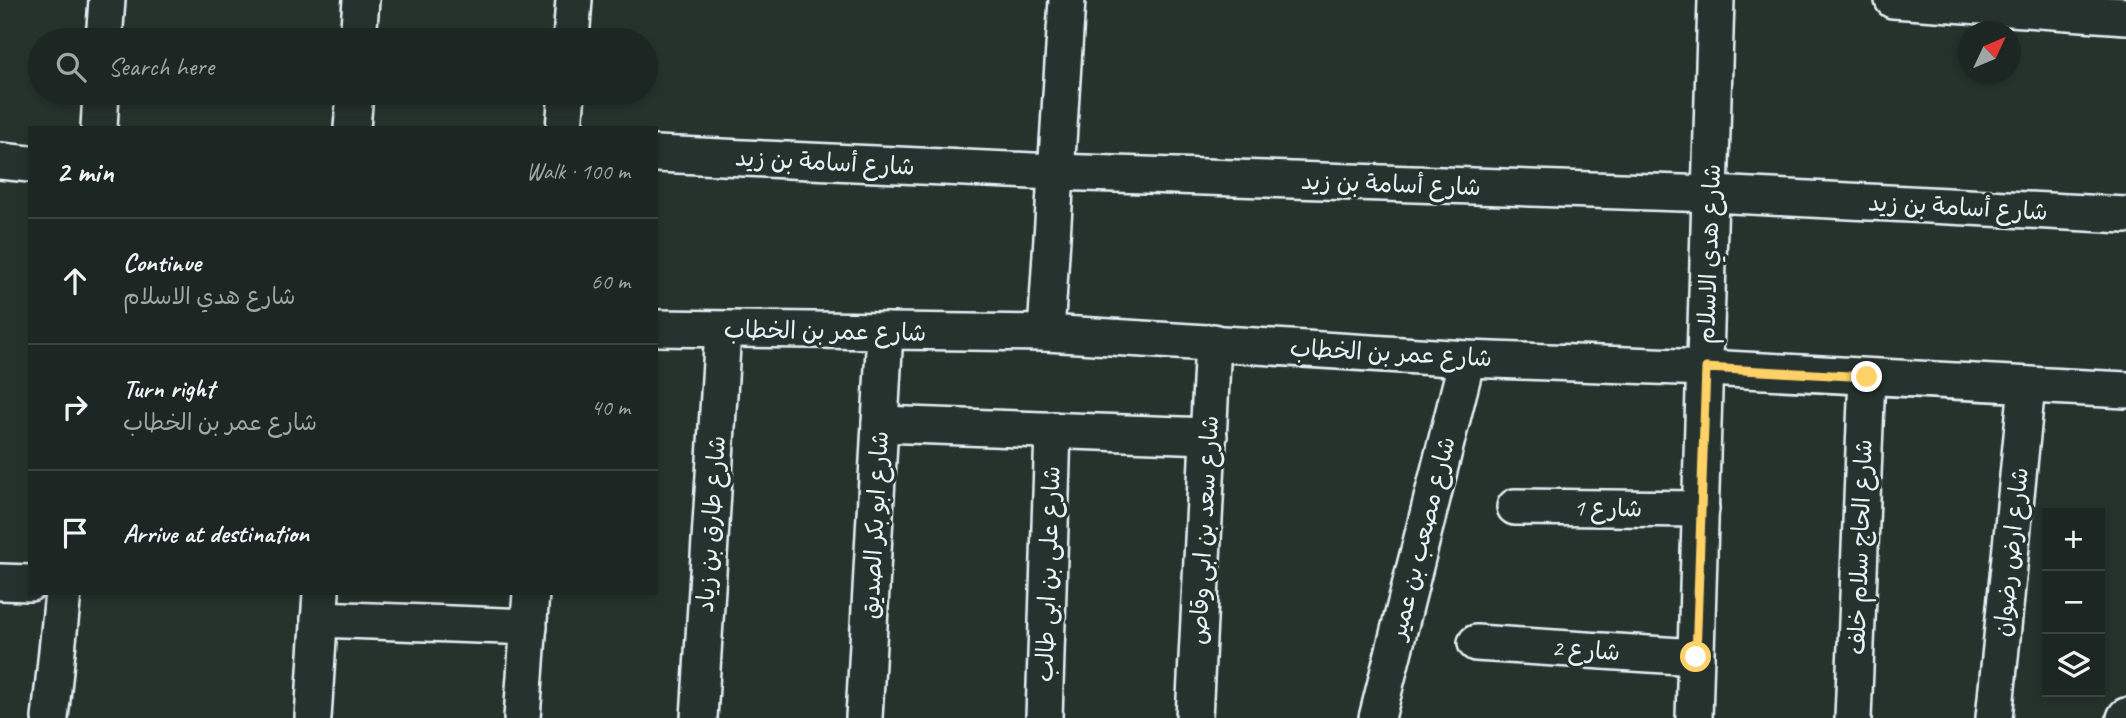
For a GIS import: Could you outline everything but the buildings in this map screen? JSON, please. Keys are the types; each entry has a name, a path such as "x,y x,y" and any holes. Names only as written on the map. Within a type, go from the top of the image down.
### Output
{"street":[{"path":"105,28 107,0"},
{"path":"359,28 361,0"},
{"path":"572,28 574,0"},
{"path":"1046,333 1067,0"},
{"name":"شارع هدي الاسلام","path":"1694,718 1716,0"},
{"path":"1893,0 2126,16"},
{"path":"99,126 100,105"},
{"path":"352,126 354,105"},
{"path":"564,126 565,105"},
{"name":"شارع أسامة بن زيد","path":"658,154 1055,172 1712,194 2126,215"},
{"path":"0,161 28,163"},
{"name":"شارع عمر بن الخطاب","path":"658,328 1046,333 1467,359 1706,368 2126,390"},
{"name":"شارع طارق بن زياد","path":"699,718 723,330"},
{"name":"شارع ابو بكر الصديق","path":"864,718 885,331"},
{"name":"شارع سعد بن ابى وقاص","path":"1194,718 1213,342"},
{"name":"شارع مصعب بن عمير","path":"1377,718 1467,359"},
{"name":"شارع الحاج سلام خلف","path":"1853,718 1867,377"},
{"name":"شارع ارض رضوان","path":"1994,718 2027,385"},
{"path":"880,424 1209,436"},
{"name":"شارع على بن ابى طالب","path":"1044,718 1053,430"},
{"name":"شارع 1","path":"1515,507 1701,509"},
{"path":"0,582 28,583"},
{"path":"50,718 62,595"},
{"path":"313,718 320,606 530,610 522,718"},
{"name":"شارع 2","path":"1476,643 1696,657"}],"route":[{"path":"1696,657 1706,368 1867,377"}]}
